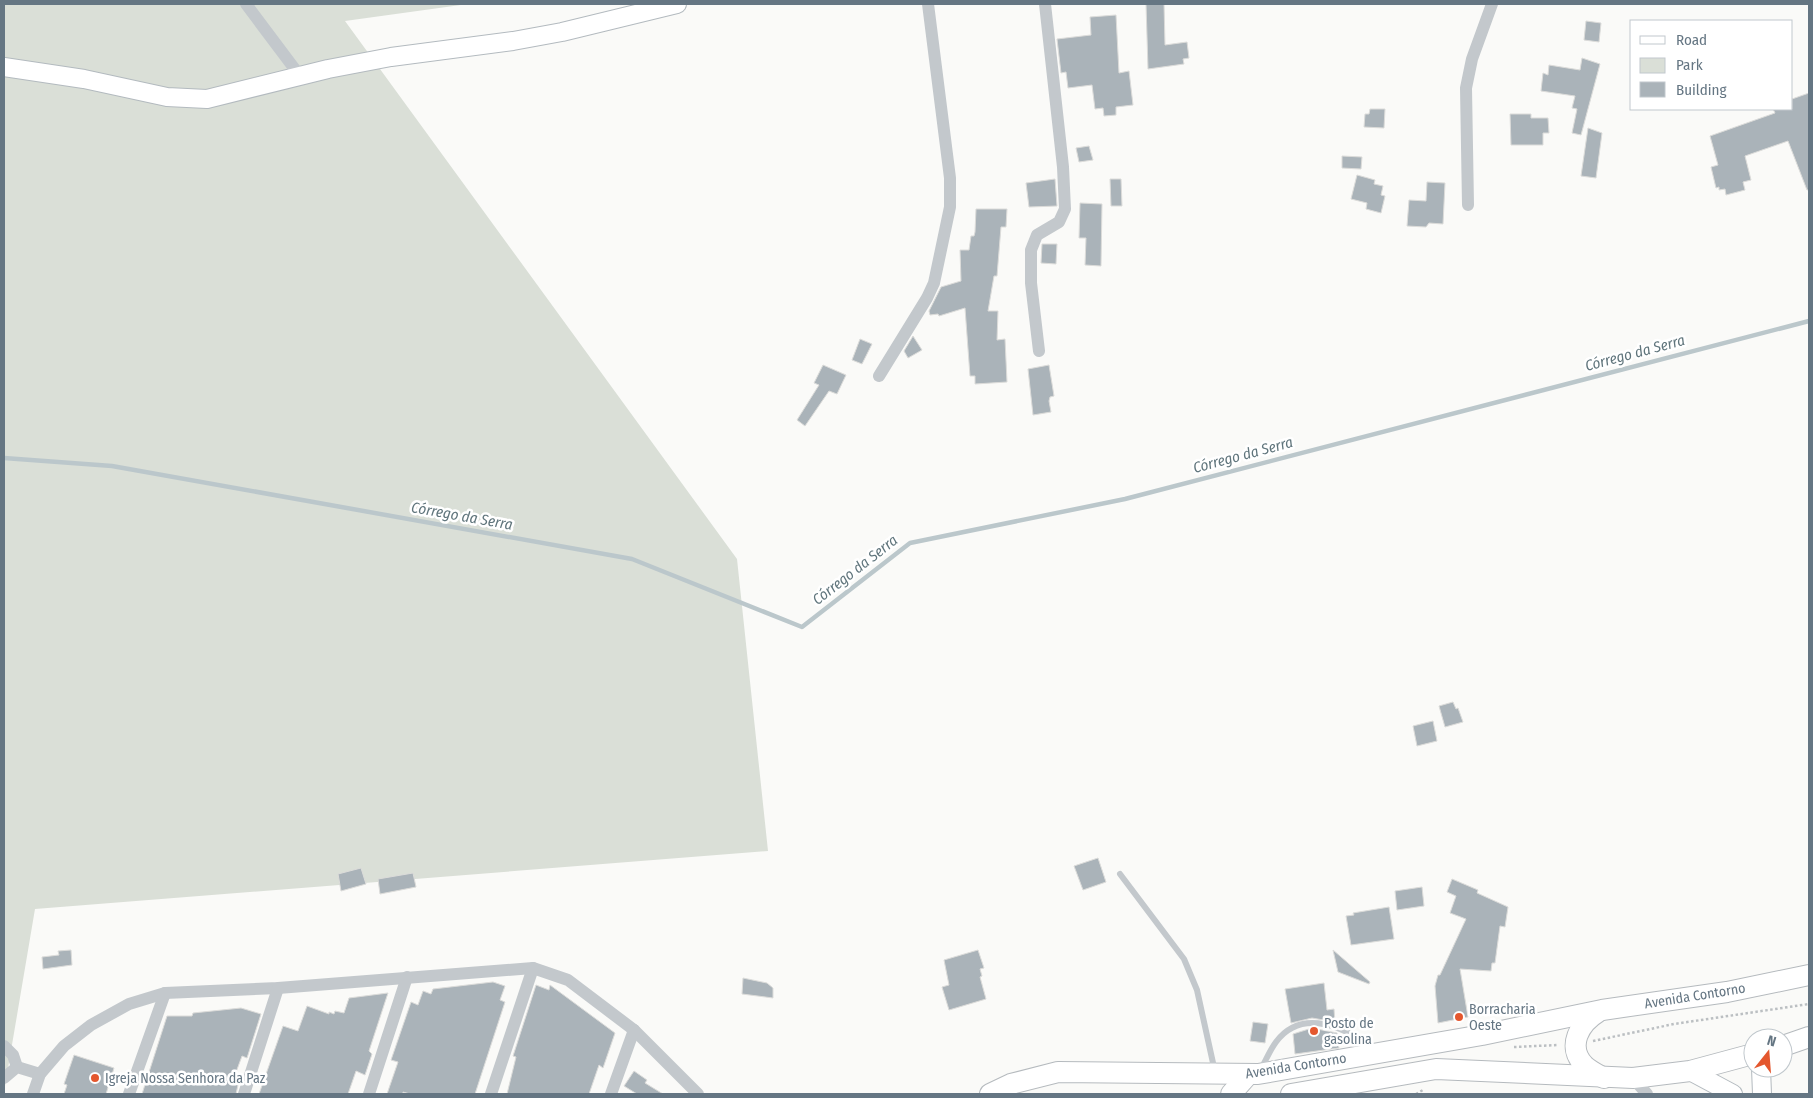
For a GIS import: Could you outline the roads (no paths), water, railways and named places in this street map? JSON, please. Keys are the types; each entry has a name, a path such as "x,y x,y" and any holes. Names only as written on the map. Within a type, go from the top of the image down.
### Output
{"main road":[{"name":"Avenida Contorno","path":"990,1094 1011,1084 1058,1072 1093,1071 1216,1076 1253,1075 1482,1035 1602,1010 1727,992 1809,975"},
{"path":"1602,1010 1589,1018 1579,1028 1576,1044 1583,1064 1604,1078"},
{"path":"1793,1043 1809,1037"},
{"path":"1369,1081 1388,1051"},
{"name":"Avenida Contorno","path":"1291,1094 1443,1069 1633,1078 1690,1071 1743,1057"},
{"path":"1231,1094 1253,1075"}],"street":[{"path":"246,4 300,76"},
{"path":"4,68 92,80 167,97 193,99 225,96 300,76 390,57 513,41 562,32 677,4"},
{"path":"879,376 927,298 934,283 950,207 950,178 928,4"},
{"path":"1039,350 1031,283 1032,250 1037,234 1058,222 1065,209 1063,167 1045,4"},
{"path":"1468,205 1466,88 1472,59 1492,4"},
{"path":"491,1094 533,968"},
{"path":"33,1094 40,1074 64,1046 91,1025 129,1004 165,993 278,988 533,968 568,980 634,1030 698,1094"},
{"path":"369,1094 407,978"},
{"path":"244,1094 278,988"},
{"path":"129,1094 165,993"},
{"path":"612,1094 634,1030"},
{"path":"4,1046 12,1056 17,1067 40,1074"},
{"path":"4,1078 17,1067"},
{"path":"1690,1071 1732,1094"},
{"path":"1633,1078 1647,1094"},
{"path":"1762,1078 1762,1094"}],"lane":[{"path":"1120,874 1184,959 1197,990 1216,1076"},
{"path":"1253,1075 1276,1042 1289,1031 1304,1024 1326,1023 1352,1032 1388,1051"}],"waterway":[{"name":"Córrego da Serra","path":"4,458 112,466 632,559 802,627 910,543 1125,499 1809,321"}],"place":[{"name":"Borracharia Oeste","path":"1459,1017"},
{"name":"Posto de gasolina","path":"1314,1031"},
{"name":"Igreja Nossa Senhora da Paz","path":"95,1078"}]}
